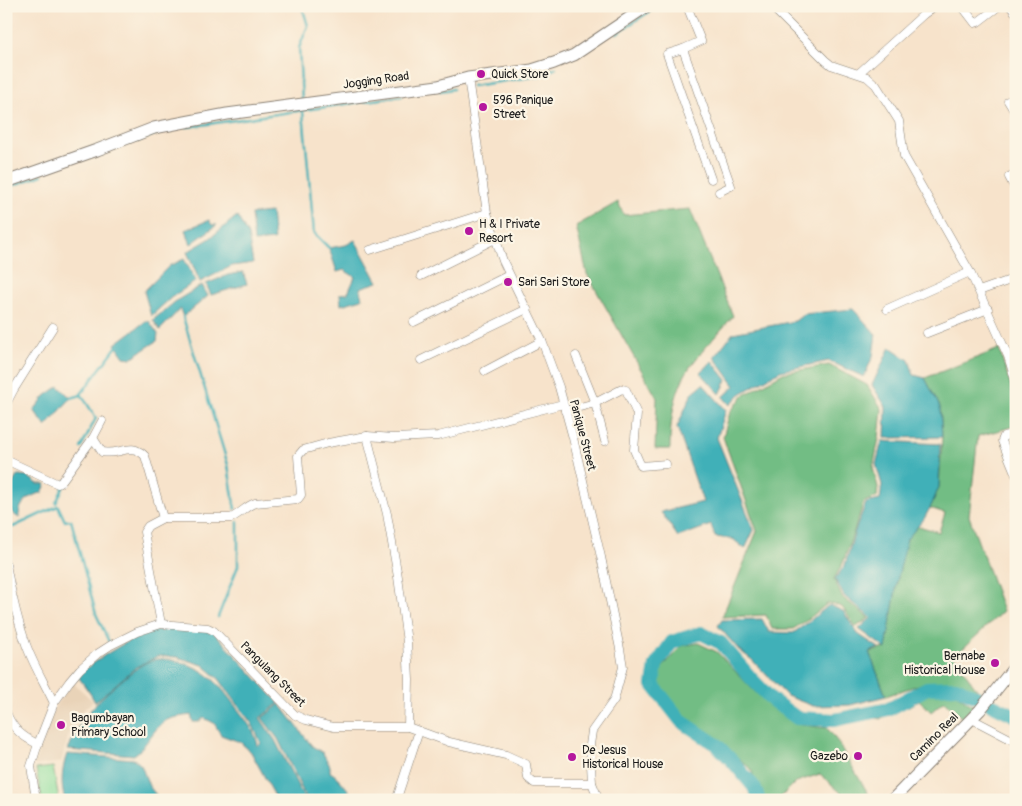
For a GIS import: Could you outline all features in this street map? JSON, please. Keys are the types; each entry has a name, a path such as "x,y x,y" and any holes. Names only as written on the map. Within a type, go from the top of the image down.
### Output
{"street":[{"name":"Jogging Road","path":"6,182 154,128 227,114 438,86 468,78 532,70 574,55 647,6"},
{"path":"687,6 701,41 667,54 711,179"},
{"path":"771,6 801,35 806,43 831,65 859,73 868,77 876,85 899,121 904,156 970,272 988,309 1008,356 1016,382"},
{"path":"859,73 935,6"},
{"path":"962,6 975,23 999,6"},
{"path":"1010,6 1016,13"},
{"path":"683,49 731,186 719,192"},
{"name":"Panique Street","path":"468,78 487,213 495,239 542,341 559,387 601,557 623,667 614,700 592,731 590,745 592,783 599,800"},
{"path":"1008,101 1016,114"},
{"path":"1016,173 1009,177 1016,190"},
{"path":"370,250 487,213"},
{"path":"421,276 495,239"},
{"path":"886,309 970,272"},
{"path":"414,322 510,275"},
{"path":"979,291 1016,278"},
{"path":"421,360 527,309"},
{"path":"928,333 988,309"},
{"path":"6,404 53,327"},
{"path":"486,371 542,341"},
{"path":"576,356 595,403 605,441"},
{"path":"161,624 144,532 148,526 163,518 231,518 237,516 250,505 298,499 301,495 298,456 300,452 328,443 367,436 394,438 438,436 595,403 622,389 626,390 637,414 634,450 641,466 666,464"},
{"path":"6,460 58,484 93,438 102,421"},
{"path":"1016,433 1004,436 1002,439 1016,475"},
{"path":"367,436 387,514 398,577 410,680 408,727"},
{"path":"93,438 102,452 111,454 134,448 145,456 163,518"},
{"path":"6,564 13,602 21,630 54,703"},
{"name":"Pangulang Street","path":"36,800 32,766 38,744 54,703 69,682 97,654 137,632 161,624 208,628 214,631 295,715 306,720 333,727 408,727 449,742 506,755 527,767 528,778 534,783 592,783"},
{"name":"Camino Real","path":"892,800 976,714 1016,665"},
{"path":"6,712 15,728 26,739 38,744"},
{"path":"976,714 1016,742"},
{"path":"397,798 419,731"}],"shaded area":[{"name":"Bagumbayan Primary School","path":"72,682 93,701 80,713 68,737 61,762 34,766 55,707"}],"green space":[{"path":"618,202 624,215 690,209 733,316 690,367 680,386 674,406 670,449 655,449 657,398 587,274 576,226"},
{"path":"999,349 1016,403 1016,426 978,436 969,516 1003,611 954,657 979,692 952,685 924,683 886,696 869,652 886,648 898,577 907,539 918,526 939,532 945,513 930,508 939,487 942,437 940,407 925,378"},
{"path":"829,365 867,385 882,409 873,468 878,487 877,497 864,502 843,563 834,579 842,597 869,618 856,627 842,607 828,603 793,629 772,629 766,615 722,617 757,531 723,437 730,412 743,396 783,373"},
{"path":"698,643 717,652 755,692 795,724 827,728 837,741 872,800 849,800 820,774 796,782 778,800 762,800 751,769 725,747 686,720 659,686 661,669 681,646"},
{"path":"929,690 952,691 973,706 963,719 944,701 931,712 919,700 909,706 901,706 880,719 872,716 886,712"},
{"path":"53,767 59,800 42,800 36,769"}],"water":[{"path":"271,212 274,240 254,242 251,214"},
{"path":"237,216 248,235 253,263 232,266 200,282 187,252 209,239"},
{"path":"209,220 212,225 217,225 191,244 185,230"},
{"path":"355,240 378,282 360,288 362,299 341,305 340,294 348,293 355,277 344,270 337,272 329,248 346,245"},
{"path":"184,259 196,281 172,297 151,316 144,291 169,266"},
{"path":"243,272 247,284 211,295 206,284 228,275"},
{"path":"202,285 208,296 183,317 180,309 160,330 153,320 176,301"},
{"path":"853,309 876,334 873,356 864,377 829,361 780,371 740,394 730,405 723,397 735,386 714,357 733,333 795,321 804,314"},
{"path":"146,321 149,321 158,334 157,341 131,358 124,357 115,344"},
{"path":"890,347 909,360 914,375 925,378 940,407 942,437 885,438 886,407 872,385"},
{"path":"712,361 727,380 720,394 701,373"},
{"path":"703,384 726,410 717,438 754,530 745,549 733,539 715,537 711,525 678,537 661,512 703,502 677,427 692,393"},
{"path":"59,386 71,398 46,427 34,410 45,396"},
{"path":"882,441 940,444 939,487 924,519 907,539 898,577 886,649 859,629 871,618 844,596 835,579 845,565 866,503 880,500 882,485 876,464"},
{"path":"18,475 27,476 38,484 46,484 42,493 25,501 20,509 20,518 12,513 9,501 12,487"},
{"path":"829,605 843,611 858,634 879,648 869,652 886,696 850,705 813,706 787,696 751,659 739,650 718,626 722,620 762,619 769,632 793,633"},
{"path":"171,627 212,630 279,703 260,718 275,740 305,800 277,800 251,752 240,742 221,735 214,723 204,718 198,722 193,722 191,715 173,718 162,723 143,747 134,755 68,750 81,723 100,700 138,668 156,659 186,664 195,667 209,676 221,688 252,729 258,746 261,743 252,724 219,679 203,665 177,657 158,656 136,667 95,702 77,675 141,633"},
{"path":"280,704 312,746 323,753 330,766 330,772 344,784 354,800 307,800 278,739 262,718"},
{"path":"67,754 134,759 141,765 149,786 160,800 65,800 62,777"}],"waterway":[{"path":"302,6 308,26 299,48 302,100"},
{"path":"617,33 658,6"},
{"path":"472,86 538,76 556,68"},
{"path":"440,91 453,89"},
{"path":"187,127 402,96"},
{"path":"303,112 314,233 329,248"},
{"path":"137,141 160,132"},
{"path":"6,188 42,175"},
{"path":"183,317 228,465 235,509"},
{"path":"81,448 96,418 81,394 117,346"},
{"path":"71,398 81,395"},
{"path":"56,503 66,481"},
{"path":"6,524 13,527 58,506 65,521 71,520 96,614 110,644"},
{"path":"218,617 238,566 238,522"},
{"path":"759,800 754,787 734,763 717,745 681,721 653,685 656,665 672,642 701,633 721,643 772,700 797,718 834,720 889,709 927,688 956,687 1016,716"}],"place":[{"name":"Quick Store","path":"481,74"},
{"name":"596 Panique Street","path":"483,107"},
{"name":"H & I Private Resort","path":"469,231"},
{"name":"Sari Sari Store","path":"508,282"},
{"name":"Bernabe Historical House","path":"995,663"},
{"name":"Bagumbayan Primary School","path":"61,725"},
{"name":"Gazebo","path":"858,756"},
{"name":"De Jesus Historical House","path":"572,757"}]}
